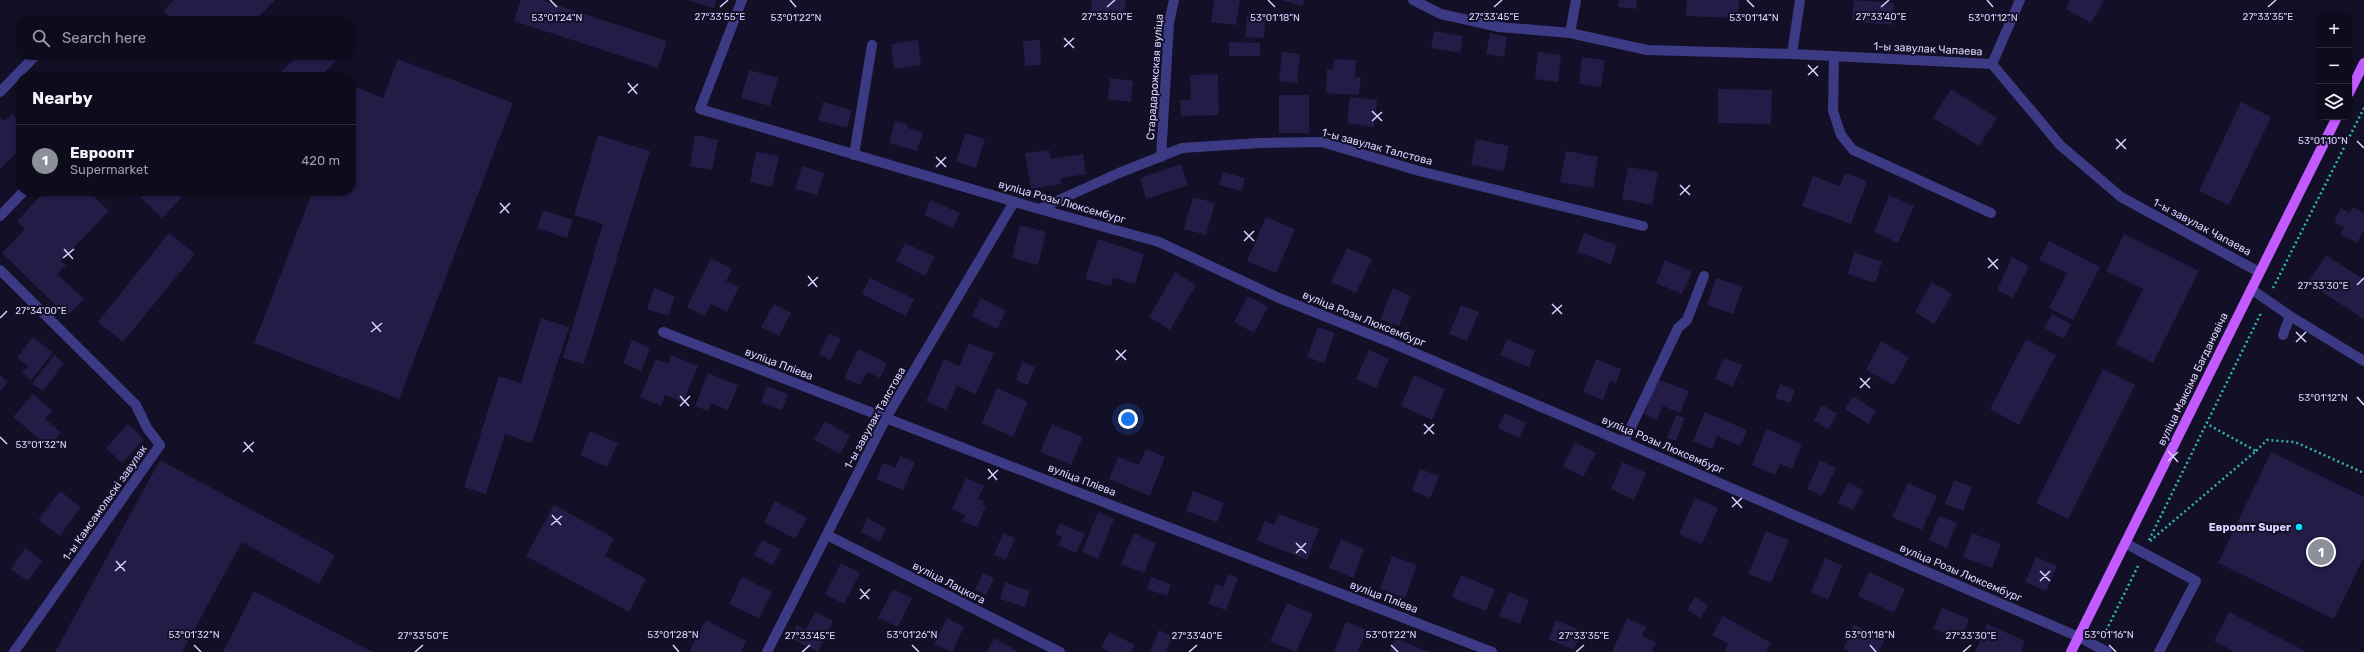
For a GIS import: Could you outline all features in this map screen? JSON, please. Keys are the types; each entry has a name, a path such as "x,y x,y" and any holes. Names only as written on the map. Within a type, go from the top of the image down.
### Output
{"main road":[{"path":"2352,87 2364,63"},
{"name":"вуліца Максіма Багдановіча","path":"2071,652 2335,120"}],"street":[{"name":"вуліца Розы Люксембург","path":"742,0 700,109 1014,202 1159,242 1279,298 1392,342 2078,637 2102,650"},
{"name":"Старадарожская вуліца","path":"1161,157 1169,23 1174,0"},
{"name":"1-ы завулак Чапаева","path":"1413,0 1441,14 1499,27 1570,33 1647,50 1792,54 1992,64 2060,145 2121,197 2259,272"},
{"path":"1570,33 1576,0"},
{"path":"1792,54 1800,0"},
{"path":"1992,64 2020,0"},
{"path":"854,155 872,44"},
{"path":"1834,56 1833,111 1841,136 1853,150 1991,213"},
{"path":"19,72 31,60"},
{"path":"0,92 16,76"},
{"name":"1-ы завулак Талстова","path":"1039,209 1182,148 1258,143 1322,142 1419,171 1643,226"},
{"path":"0,216 19,196"},
{"name":"1-ы завулак Талстова","path":"767,652 886,418 1014,202"},
{"name":"1-ы Камсамольскі завулак","path":"0,270 136,405 147,428 160,445 14,652"},
{"path":"1624,442 1678,328 1687,320 1704,276"},
{"path":"2251,289 2290,316 2364,362"},
{"path":"2284,336 2290,316"},
{"name":"вуліца Пліева","path":"663,332 1492,652"},
{"name":"вуліца Лацкога","path":"827,534 1060,652"},
{"path":"2125,543 2196,581 2159,652"}],"path":[{"path":"2364,108 2267,300 2148,542 2267,440 2295,442 2364,473"},
{"path":"2207,424 2256,451"},
{"path":"2102,650 2144,553"}],"building":[{"path":"174,0 274,0 259,16 168,16 163,11"},
{"path":"521,0 541,0 667,41 658,68 514,21"},
{"path":"687,0 716,0 714,8"},
{"path":"1092,0 1126,0 1122,23 1090,18"},
{"path":"1214,0 1240,0 1236,25 1211,22"},
{"path":"1281,0 1304,0 1303,6"},
{"path":"1619,0 1637,0 1636,9 1618,7"},
{"path":"1687,0 1739,0 1738,18 1686,16"},
{"path":"1854,0 1894,3 1892,25 1852,21"},
{"path":"2070,0 2104,1 2091,23 2066,9"},
{"path":"1247,16 1266,17 1264,38 1245,37"},
{"path":"1434,31 1463,36 1460,53 1431,48"},
{"path":"1490,33 1507,37 1504,57 1486,54"},
{"path":"918,40 921,65 894,69 891,44"},
{"path":"1040,40 1041,65 1025,66 1023,41"},
{"path":"1229,42 1260,43 1260,56 1229,56"},
{"path":"1282,52 1300,54 1297,83 1279,81"},
{"path":"1538,52 1561,55 1558,82 1535,79"},
{"path":"1582,57 1605,60 1601,87 1579,84"},
{"path":"398,59 513,103 399,399 254,343 311,196 356,196 356,87 383,98"},
{"path":"1334,59 1356,60 1355,77 1361,77 1359,95 1326,93 1327,69 1333,70"},
{"path":"293,60 337,60 325,72 281,72"},
{"path":"749,70 778,78 770,106 741,98"},
{"path":"1218,74 1219,115 1181,116 1180,100 1191,100 1190,75"},
{"path":"1110,78 1133,81 1131,102 1108,99"},
{"path":"1718,89 1772,90 1771,124 1718,123"},
{"path":"1951,89 1997,118 1979,146 1933,118"},
{"path":"1279,95 1309,95 1309,133 1279,133"},
{"path":"1350,97 1377,100 1374,127 1347,123"},
{"path":"823,102 852,110 847,128 818,120"},
{"path":"2241,102 2271,117 2229,205 2199,191"},
{"path":"12,114 16,118 16,153 0,169 0,118 5,121"},
{"path":"895,121 908,124 907,128 923,132 917,151 889,143"},
{"path":"965,133 985,139 976,168 956,162"},
{"path":"598,135 650,151 584,364 563,358 603,224 574,215"},
{"path":"695,135 718,140 712,170 690,166"},
{"path":"1476,139 1509,146 1504,171 1471,165"},
{"path":"1049,150 1051,159 1083,154 1086,174 1061,178 1061,184 1031,189 1025,153"},
{"path":"1566,151 1598,157 1593,188 1560,182"},
{"path":"756,152 779,156 772,187 750,182"},
{"path":"1181,164 1188,185 1146,199 1140,178"},
{"path":"802,166 824,173 817,195 795,189"},
{"path":"1628,167 1658,172 1652,205 1622,199"},
{"path":"1223,172 1245,178 1242,191 1219,185"},
{"path":"1845,173 1867,181 1851,224 1802,206 1813,176 1840,186"},
{"path":"1889,195 1914,206 1898,243 1874,232"},
{"path":"40,196 93,196 109,211 61,261 66,265 57,274 84,299 67,316 2,253 25,229 17,221"},
{"path":"139,196 183,196 162,218"},
{"path":"1193,197 1215,203 1206,235 1184,229"},
{"path":"930,200 960,213 953,228 924,215"},
{"path":"2353,207 2364,213 2364,229 2357,243 2340,234 2344,227 2334,222 2341,208 2350,213"},
{"path":"543,210 573,220 567,238 537,228"},
{"path":"1266,217 1295,229 1276,273 1247,261"},
{"path":"1020,225 1046,232 1038,265 1012,258"},
{"path":"169,233 195,254 123,342 98,322"},
{"path":"1584,233 1617,245 1611,264 1577,252"},
{"path":"2124,234 2199,271 2153,363 2116,344 2143,289 2106,271"},
{"path":"1098,239 1144,254 1135,284 1113,277 1111,286 1085,279"},
{"path":"2049,241 2100,267 2073,320 2049,308 2067,273 2039,260"},
{"path":"905,243 935,257 925,276 896,261"},
{"path":"1347,248 1372,259 1356,293 1331,282"},
{"path":"1854,252 1882,262 1875,283 1848,274"},
{"path":"2326,255 2363,279 2364,278 2364,319 2308,283"},
{"path":"2012,257 2029,266 2013,298 1997,290"},
{"path":"711,258 732,269 726,281 739,287 727,312 711,304 705,316 687,307"},
{"path":"1665,260 1692,272 1682,294 1656,283"},
{"path":"1175,272 1196,285 1170,330 1149,317"},
{"path":"870,278 914,299 906,316 862,294"},
{"path":"1716,278 1743,287 1733,314 1707,305"},
{"path":"1932,282 1952,294 1934,324 1915,312"},
{"path":"654,288 675,296 668,316 647,309"},
{"path":"1393,288 1411,296 1399,326 1380,319"},
{"path":"1248,296 1268,307 1254,333 1234,322"},
{"path":"981,298 1006,311 997,329 972,316"},
{"path":"774,304 791,313 779,336 761,327"},
{"path":"1461,305 1479,312 1467,341 1449,334"},
{"path":"2052,314 2071,324 2064,339 2044,328"},
{"path":"541,318 569,327 532,443 505,434 486,494 464,487 499,376 521,383"},
{"path":"1318,327 1335,333 1324,363 1307,357"},
{"path":"829,333 841,339 830,360 819,354"},
{"path":"33,337 53,352 31,380 22,373 28,366 17,358"},
{"path":"1507,339 1535,351 1529,367 1500,355"},
{"path":"2026,339 2056,355 2019,425 1990,409"},
{"path":"632,340 650,348 641,371 623,363"},
{"path":"1881,341 1909,357 1894,385 1866,370"},
{"path":"969,343 994,353 976,394 957,386 946,410 926,401 944,359 959,366"},
{"path":"858,349 887,363 880,378 867,372 860,385 844,378"},
{"path":"1369,350 1389,359 1376,388 1356,379"},
{"path":"54,355 64,363 43,391 32,384"},
{"path":"671,355 698,366 683,402 665,395 661,406 640,397 656,359 668,364"},
{"path":"1724,358 1742,365 1733,387 1715,379"},
{"path":"1596,359 1621,369 1616,383 1610,381 1603,400 1583,392"},
{"path":"1022,362 1035,367 1028,385 1016,380"},
{"path":"2103,369 2135,385 2068,519 2036,503"},
{"path":"708,373 738,385 728,410 711,403 708,411 695,406"},
{"path":"0,375 8,382 0,391"},
{"path":"1414,375 1445,389 1432,420 1401,406"},
{"path":"1657,379 1689,391 1680,413 1663,406 1657,420 1644,414"},
{"path":"1780,384 1795,390 1790,403 1775,398"},
{"path":"767,386 788,394 782,410 761,402"},
{"path":"997,388 1028,402 1013,437 982,423"},
{"path":"33,394 52,411 45,419 61,432 49,447 13,417"},
{"path":"1853,396 1876,411 1868,424 1845,409"},
{"path":"1822,405 1837,413 1829,429 1814,421"},
{"path":"1705,412 1747,430 1740,446 1717,436 1712,449 1693,441"},
{"path":"1505,413 1526,423 1519,438 1498,428"},
{"path":"1676,415 1685,418 1676,441 1667,438"},
{"path":"825,421 850,436 840,454 814,440"},
{"path":"128,424 144,439 122,463 106,448"},
{"path":"1052,424 1083,437 1071,465 1040,452"},
{"path":"1766,429 1802,444 1792,469 1780,464 1775,475 1752,465"},
{"path":"590,431 618,443 607,467 580,455"},
{"path":"1575,442 1596,453 1583,477 1563,466"},
{"path":"1146,449 1165,457 1150,496 1109,479 1118,457 1139,465"},
{"name":"Евроопт Super","path":"2271,452 2364,497 2364,557 2334,619 2218,563"},
{"path":"900,456 915,462 903,490 876,479 883,463 895,468"},
{"path":"160,460 335,555 319,584 242,542 182,652 55,652"},
{"path":"1820,460 1836,468 1822,496 1807,489"},
{"path":"1622,462 1646,473 1634,500 1611,489"},
{"path":"1420,469 1439,476 1430,498 1412,490"},
{"path":"966,478 984,486 978,498 984,501 982,505 986,506 977,527 962,521 965,515 952,509"},
{"path":"1954,480 1972,487 1963,511 1945,504"},
{"path":"1848,482 1863,490 1853,510 1838,503"},
{"path":"1908,483 1937,496 1922,530 1892,517"},
{"path":"60,491 81,507 60,536 38,520"},
{"path":"1193,491 1224,503 1217,522 1186,511"},
{"path":"1695,498 1718,508 1702,544 1679,534"},
{"path":"775,501 807,518 795,539 764,522"},
{"path":"554,505 614,538 605,556 646,579 629,612 526,556"},
{"path":"1098,512 1114,519 1098,559 1082,552"},
{"path":"1279,514 1319,529 1307,560 1257,540 1265,521 1274,525"},
{"path":"1939,516 1957,523 1947,548 1929,540"},
{"path":"867,518 886,528 880,542 861,532"},
{"path":"1060,523 1085,534 1076,553 1058,545 1062,537 1055,534"},
{"path":"1766,531 1789,540 1771,583 1748,574"},
{"path":"1003,533 1015,538 1006,560 994,555"},
{"path":"1134,533 1156,543 1144,573 1121,564"},
{"path":"1972,533 2001,544 1992,568 1963,557"},
{"path":"1341,539 1364,549 1353,578 1329,568"},
{"path":"762,540 781,549 773,565 754,555"},
{"path":"25,548 42,561 28,581 11,569"},
{"path":"1392,556 1417,565 1405,598 1380,589"},
{"path":"2036,557 2057,566 2046,591 2025,582"},
{"path":"1825,558 1842,566 1828,600 1811,592"},
{"path":"841,563 860,573 844,604 825,594"},
{"path":"1869,572 1905,589 1894,613 1858,596"},
{"path":"983,573 994,578 986,595 975,590"},
{"path":"1228,574 1238,578 1226,610 1208,604 1216,584 1223,587"},
{"path":"1461,575 1495,589 1486,611 1452,597"},
{"path":"742,577 772,592 759,618 729,604"},
{"path":"1151,577 1171,584 1167,596 1147,589"},
{"path":"1005,582 1030,591 1025,607 1000,599"},
{"path":"893,589 912,598 898,627 878,618"},
{"path":"254,591 373,652 223,652"},
{"path":"1509,592 1529,600 1520,624 1499,616"},
{"path":"1695,597 1708,605 1701,618 1687,610"},
{"path":"1287,603 1313,614 1296,652 1270,641"},
{"path":"1942,608 1969,619 1961,640 1933,629"},
{"path":"815,612 833,621 818,652 790,638 797,625 806,630"},
{"path":"2229,612 2307,652 2235,652 2214,641"},
{"path":"1723,616 1771,643 1766,652 1724,652 1728,644 1712,635"},
{"path":"947,618 964,627 952,652 934,644"},
{"path":"1627,618 1646,627 1642,636 1656,642 1652,652 1612,652"},
{"path":"706,620 746,641 741,652 693,652 690,650"},
{"path":"1556,620 1582,631 1574,650 1548,639"},
{"path":"1346,622 1367,630 1358,652 1334,652"},
{"path":"1987,624 2025,641 2021,652 1975,652"},
{"path":"1854,625 1885,639 1879,652 1851,652 1843,649"},
{"path":"1159,630 1173,636 1166,652 1150,652"},
{"path":"1109,632 1135,645 1131,652 1110,652 1101,648"},
{"path":"994,638 1016,650 1016,652 987,652"},
{"path":"1395,638 1429,652 1389,652"}],"place":[{"name":"Евроопт Super","path":"2299,527"},
{"name":"Евроопт","path":"2321,552"}]}
